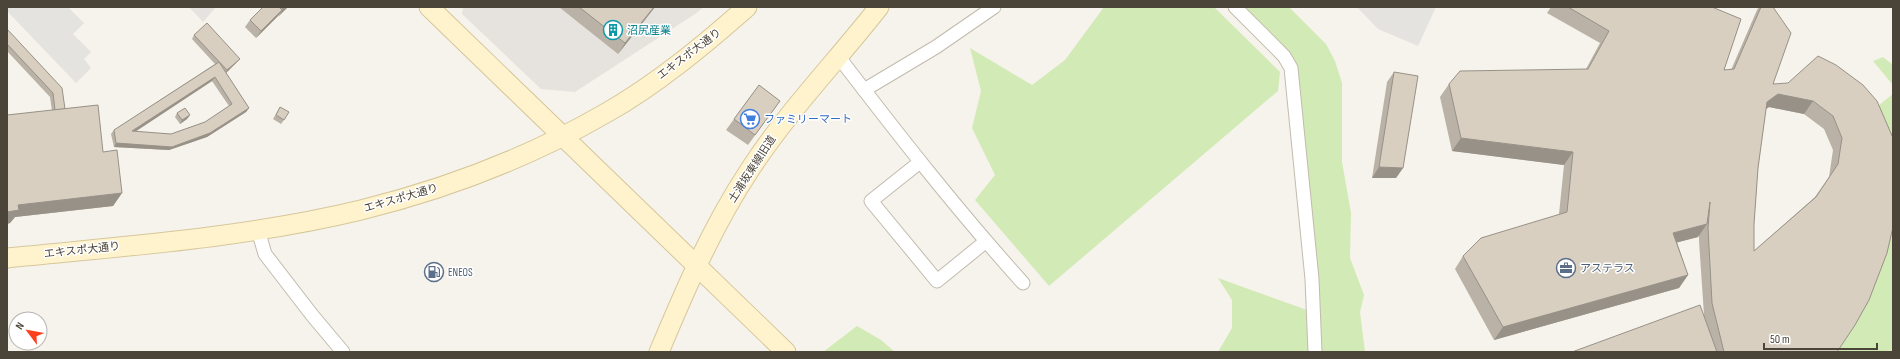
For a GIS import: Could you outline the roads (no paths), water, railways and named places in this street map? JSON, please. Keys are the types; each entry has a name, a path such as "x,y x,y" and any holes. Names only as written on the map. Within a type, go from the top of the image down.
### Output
{"street":[{"path":"429,7 786,352"},
{"name":"エキスポ大通り","path":"7,258 258,230 360,210 414,195 503,163 564,136 608,112 676,66 747,7"},
{"name":"土浦坂東線旧道","path":"659,352 696,266 723,214 749,171 781,125 879,7"},
{"path":"864,90 936,47 994,7"},
{"path":"1235,7 1284,56 1291,68 1312,279 1315,352"},
{"path":"838,56 920,162 986,242 1023,283"},
{"path":"920,162 870,201 938,281 986,242"},
{"path":"258,230 265,254 312,315 343,352"}],"place":[{"name":"沼尻産業","path":"613,30"},
{"name":"ファミリーマート","path":"750,119"},
{"name":"アステラス","path":"1566,268"},
{"name":"ENEOS","path":"434,272"}]}
